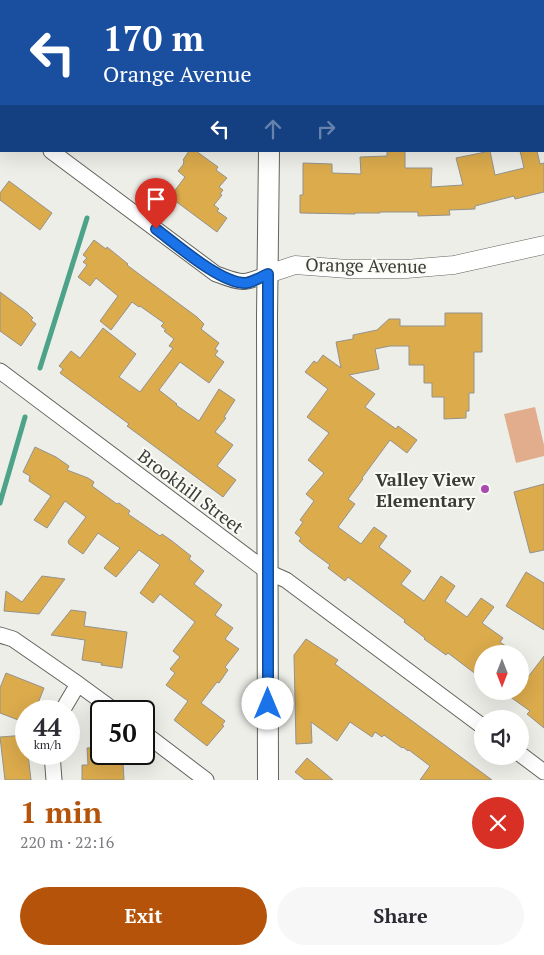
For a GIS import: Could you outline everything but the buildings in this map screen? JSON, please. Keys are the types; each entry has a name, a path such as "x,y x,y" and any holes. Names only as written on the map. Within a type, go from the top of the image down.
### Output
{"main road":[{"path":"268,780 269,152"}],"street":[{"name":"Orange Avenue","path":"52,152 216,274 238,282 247,283 295,264 348,269 406,269 454,264 544,245"},
{"name":"Brookhill Street","path":"0,371 268,572 286,580 474,720"},
{"path":"0,635 13,639 100,700"},
{"path":"69,700 78,684"},
{"path":"155,741 206,780"},
{"path":"529,761 544,772"},
{"path":"53,765 54,780"}],"shaded area":[{"path":"535,407 544,445 544,456 516,463 504,414"}],"waterway":[{"path":"40,368 87,218"},
{"path":"0,503 25,417"}],"place":[{"name":"Valley View Elementary","path":"485,489"}],"route":[{"path":"156,229 216,274 238,282 247,283 268,274 268,704"}]}
